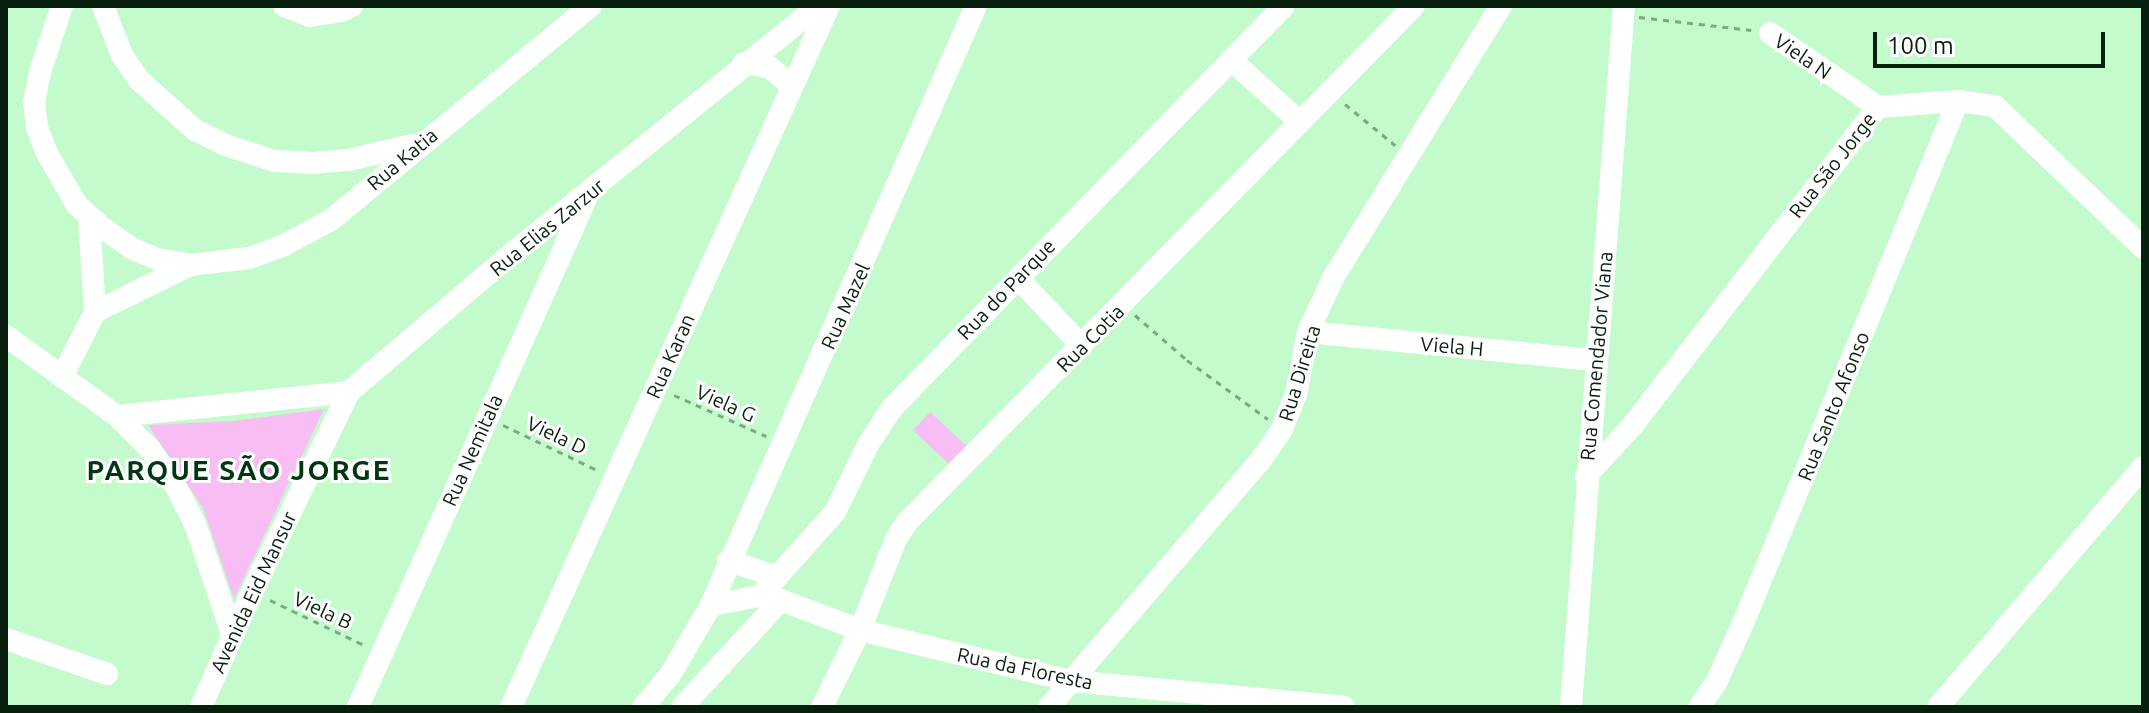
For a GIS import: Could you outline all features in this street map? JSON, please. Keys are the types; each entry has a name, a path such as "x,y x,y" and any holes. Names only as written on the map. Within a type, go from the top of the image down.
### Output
{"street":[{"path":"62,6 40,72 34,102 37,128 59,177 89,217 131,248 157,259 190,265"},
{"path":"103,6 122,55 139,80 195,130 228,146 275,161 313,163 380,154 421,142"},
{"path":"284,6 310,16 342,11 352,6"},
{"name":"Rua Katia","path":"190,265 249,258 331,220 421,142 591,6"},
{"name":"Rua Elias Zarzur","path":"349,392 516,250 818,6"},
{"name":"Rua Karan","path":"511,707 829,6"},
{"name":"Rua Mazel","path":"643,707 670,675 711,605 976,6"},
{"name":"Rua do Parque","path":"771,598 776,576 835,512 869,443 892,408 1284,6"},
{"name":"Rua Cotia","path":"822,707 860,630 896,539 907,522 1414,6"},
{"name":"Rua Direita","path":"1049,707 1260,461 1282,429 1296,395 1308,332 1351,246 1501,6"},
{"name":"Rua Comendador Viana","path":"1571,707 1586,476 1624,10"},
{"name":"Viela N","path":"1770,33 1878,107"},
{"path":"1231,60 1300,122"},
{"path":"744,63 771,68 792,87"},
{"name":"Rua São Jorge","path":"1586,476 1633,425 1878,107 1958,101 1984,103 2006,113 2143,248"},
{"name":"Rua Santo Afonso","path":"1699,707 1716,683 1744,621 1958,101"},
{"name":"Rua Nemitala","path":"358,707 588,194"},
{"path":"62,377 95,312 89,217"},
{"path":"516,250 536,256 550,276"},
{"path":"95,312 190,265"},
{"path":"1018,278 1082,346"},
{"name":"Viela H","path":"1308,332 1596,360"},
{"path":"6,336 117,416 150,449 174,483 195,524 232,634"},
{"path":"117,416 349,392"},
{"name":"Avenida Eid Mansur","path":"201,707 232,634 349,392"},
{"path":"1938,707 2143,467"},
{"path":"728,561 776,576"},
{"path":"711,605 771,598"},
{"path":"682,707 771,598"},
{"name":"Rua da Floresta","path":"771,598 860,630 1071,681 1187,701 1344,707"},
{"path":"6,639 107,674"}],"path":[{"name":"Viela N","path":"1624,10 1770,33"},
{"path":"1329,92 1409,156"},
{"path":"1123,305 1187,360 1282,429"},
{"name":"Viela G","path":"656,387 784,445"},
{"name":"Viela D","path":"487,418 615,478"},
{"name":"Viela B","path":"252,592 382,653"}],"shaded area":[{"path":"324,409 234,599 203,508 148,425 234,421"},
{"path":"930,412 967,446 950,464 913,430"}],"district":[{"name":"PARQUE SÃO JORGE","path":"239,470"}]}
